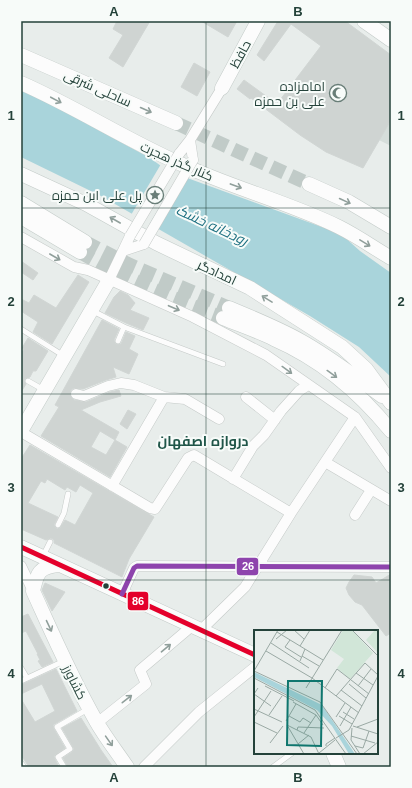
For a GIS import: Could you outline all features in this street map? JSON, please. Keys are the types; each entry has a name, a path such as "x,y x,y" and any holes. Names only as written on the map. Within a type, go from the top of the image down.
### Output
{"main road":[{"name":"حافظ","path":"222,88 258,21"},
{"path":"364,21 391,40"},
{"name":"ساحلی شرقی","path":"21,55 176,122"},
{"name":"کنار گذر هجرت","path":"21,83 50,96 151,151 201,174 282,203 339,227 391,258"},
{"name":"امدادگر","path":"21,174 86,204 156,243 250,288 342,348 366,368 391,403"},
{"path":"309,184 349,202 391,227"},
{"path":"21,203 83,247 21,217"},
{"path":"21,432 109,280"},
{"path":"391,403 302,341 280,329 226,313 318,364 349,386 391,431"},
{"path":"21,547 254,655"},
{"path":"33,591 35,579 38,573 49,566 58,564"},
{"name":"کشاورز","path":"33,591 89,709 127,767"},
{"path":"333,754 339,767"}],"street":[{"path":"109,280 130,236 179,154 190,140 222,88"},
{"path":"123,251 144,244 193,160 190,140"},
{"path":"21,237 74,268 88,270 207,324 266,355 355,417 391,468"},
{"path":"76,394 84,396 108,386 122,383 164,397 185,399 219,419"},
{"path":"233,479 253,446 281,411 299,392 308,385"},
{"path":"112,486 164,397"},
{"path":"246,397 275,420"},
{"path":"97,723 146,684 140,670 196,628 245,587 291,513 355,417"},
{"path":"21,432 150,508 155,509 188,458 194,455 291,513"},
{"path":"325,462 391,502"},
{"path":"355,515 371,490"},
{"path":"21,566 33,591"},
{"path":"122,594 134,568 137,566 391,567"},
{"path":"144,767 199,712 254,668"}],"lane":[{"path":"91,310 124,327 223,364"},
{"path":"118,342 124,327"},
{"path":"21,329 64,357"},
{"path":"28,381 45,391"},
{"path":"58,525 64,513 68,494"},
{"path":"43,557 50,542"},
{"path":"21,681 65,661"},
{"path":"21,668 27,678"},
{"path":"64,767 58,757 70,749 57,728 89,709"},
{"path":"273,767 291,754"},
{"path":"21,763 24,767"}],"shaded area":[{"path":"391,120 391,146 379,140"}],"water":[{"name":"رودخانه خشک","path":"21,90 45,101 150,158 168,171 341,234 360,251 391,273 391,377 359,347 310,316 101,196 21,157"}],"pier":[{"name":"پل علی ابن حمزه","path":"161,164 169,170 180,173 149,225 131,215"}],"building":[{"path":"117,21 150,21 123,67 109,58 123,35 113,29"},
{"path":"201,21 237,21 228,37"},
{"name":"امامزاده علی بن حمزه","path":"278,21 345,21 391,55 391,120 363,168 326,152 237,89 244,80 277,104 321,46 291,24 264,61 257,55"},
{"path":"194,63 210,72 197,96 181,87"},
{"path":"21,261 38,273 33,280 21,272"},
{"path":"78,275 89,282 52,344 33,332 38,322 21,311 21,299 29,303 34,295 56,308"},
{"path":"120,291 128,295 135,303 130,310 149,318 143,330 105,313 114,297"},
{"path":"102,320 119,329 114,340 116,344 121,344 126,332 135,336 129,349 138,354 129,374 113,367 116,377 83,389 74,388 71,390 70,395 74,400 86,402 119,390 121,396 100,402 81,410 119,432 115,440 127,447 110,477 41,436 59,407 55,405","holes":["100,431 115,440 106,455 91,447"]},
{"path":"28,338 48,351 36,371 33,371 30,377 25,379 24,381 26,384 21,392 21,354 24,349 22,348"},
{"path":"128,410 136,414 127,429 120,424"},
{"path":"30,445 154,517 129,559 122,577 54,543 54,540 51,538 46,540 21,529 21,459","holes":["47,479 65,490 67,487 76,492 80,485 93,493 75,525 65,520 60,528 57,529 54,525 58,517 28,503 41,481 45,483"]},
{"path":"391,574 391,633 386,636 362,605 355,602 349,595 346,588 354,575 372,577 376,583"},
{"path":"45,583 65,592 52,611 42,590"},
{"path":"28,614 53,662 42,667 38,661 40,660 38,654 26,631 21,633 21,617"},
{"path":"56,669 77,711 53,725 65,748 54,756 59,767 29,767 21,755 21,699 35,722 55,711 42,684 21,694 21,685"},
{"path":"81,718 113,767 68,767 63,758 74,749 62,728"}],"tunnel":[{"path":"176,123 309,184"},
{"path":"85,242 130,265 229,308"},
{"path":"80,252 150,288 223,318"}],"transit line":[{"name":"86","path":"21,547 254,655"},
{"name":"26","path":"122,594 134,568 137,566 391,567"}],"place":[{"name":"امامزاده علی بن حمزه","path":"338,93"},
{"name":"پل علی ابن حمزه","path":"155,195"}],"district":[{"name":"دروازه اصفهان","path":"203,441"}]}
